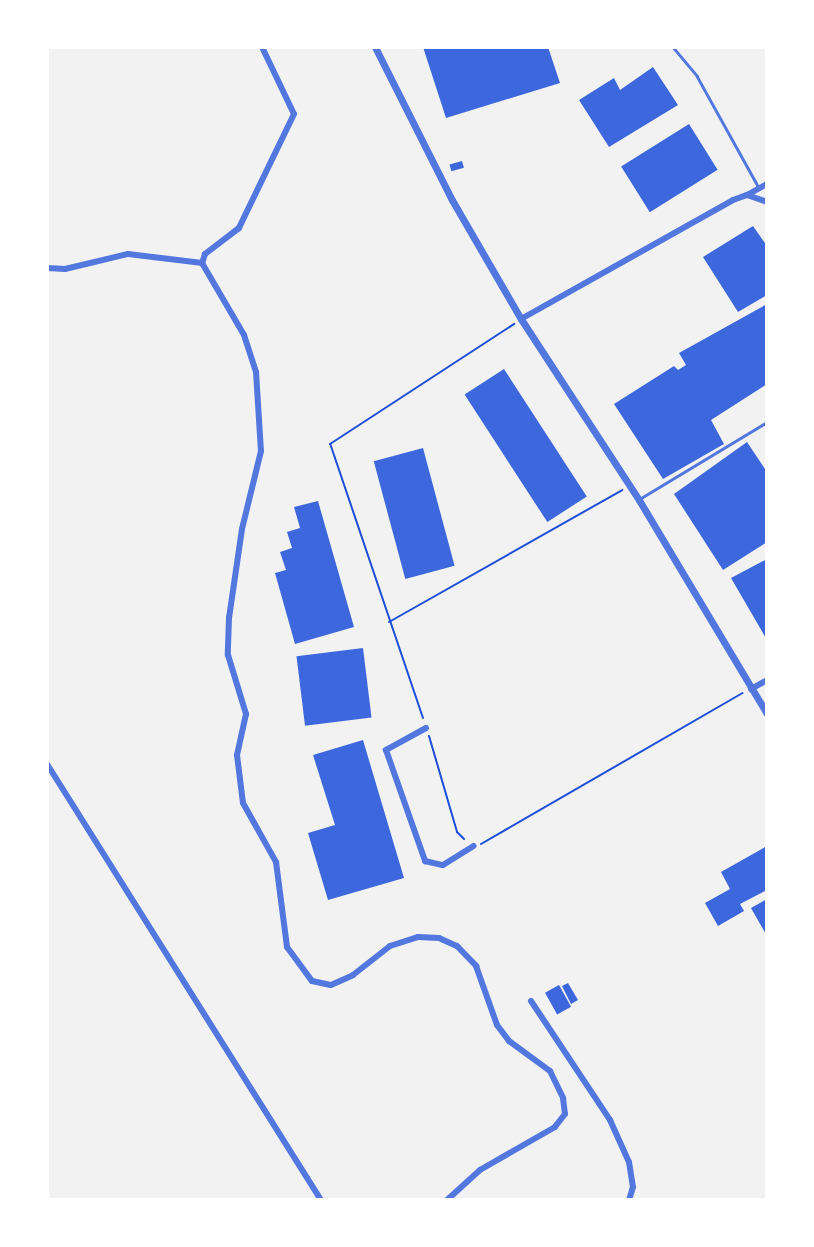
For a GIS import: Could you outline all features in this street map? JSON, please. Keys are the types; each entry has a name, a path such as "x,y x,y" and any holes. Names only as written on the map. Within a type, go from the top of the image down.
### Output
{"street":[{"path":"262,47 295,114 239,228 205,254 202,263 244,335 256,372 261,451 242,529 228,655 246,714 237,755 243,803 276,862 287,947 312,981 331,985 353,975 390,946 418,937 439,937 457,946 476,966 497,1026 509,1041 550,1071 564,1098 565,1114 555,1127 480,1170 447,1200"},
{"path":"375,47 446,190 521,319 639,500 767,714"},
{"path":"521,319 767,184"},
{"path":"747,195 767,202"},
{"path":"47,268 65,269 128,254 202,263"},
{"path":"751,689 767,680"},
{"path":"426,728 386,750 425,861 443,865 473,846"},
{"path":"47,764 321,1200"},
{"path":"531,1001 610,1120 629,1161 633,1186 629,1200"}],"lane":[{"path":"673,47 697,76 760,188"},
{"path":"639,500 767,422"}],"path":[{"path":"521,319 330,444 426,728 457,832 473,846 751,689"},
{"path":"388,622 629,485"}],"building":[{"path":"423,47 548,47 560,83 446,118"},
{"path":"653,67 678,105 609,147 579,100 614,78 620,90"},
{"path":"689,124 718,170 650,212 621,166"},
{"path":"462,161 464,168 451,171 450,165"},
{"path":"753,226 767,246 767,295 738,312 703,257"},
{"path":"767,304 767,384 711,420 724,444 663,479 614,404 674,366 678,370 686,365 679,353"},
{"path":"504,369 587,496 547,522 465,395"},
{"path":"747,442 767,472 767,542 723,570 674,494"},
{"path":"423,448 455,566 405,579 374,461"},
{"path":"318,501 354,627 295,644 275,573 286,570 280,552 292,548 287,532 300,528 294,507"},
{"path":"767,559 767,640 731,578"},
{"path":"363,648 372,717 305,726 296,656"},
{"path":"363,740 404,878 328,900 308,833 335,825 313,755"},
{"path":"767,846 767,890 740,904 744,911 718,926 705,903 730,889 721,872"},
{"path":"767,899 767,936 751,908"},
{"path":"568,983 578,1000 571,1004 562,986"},
{"path":"559,985 571,1007 557,1015 545,993"}]}
